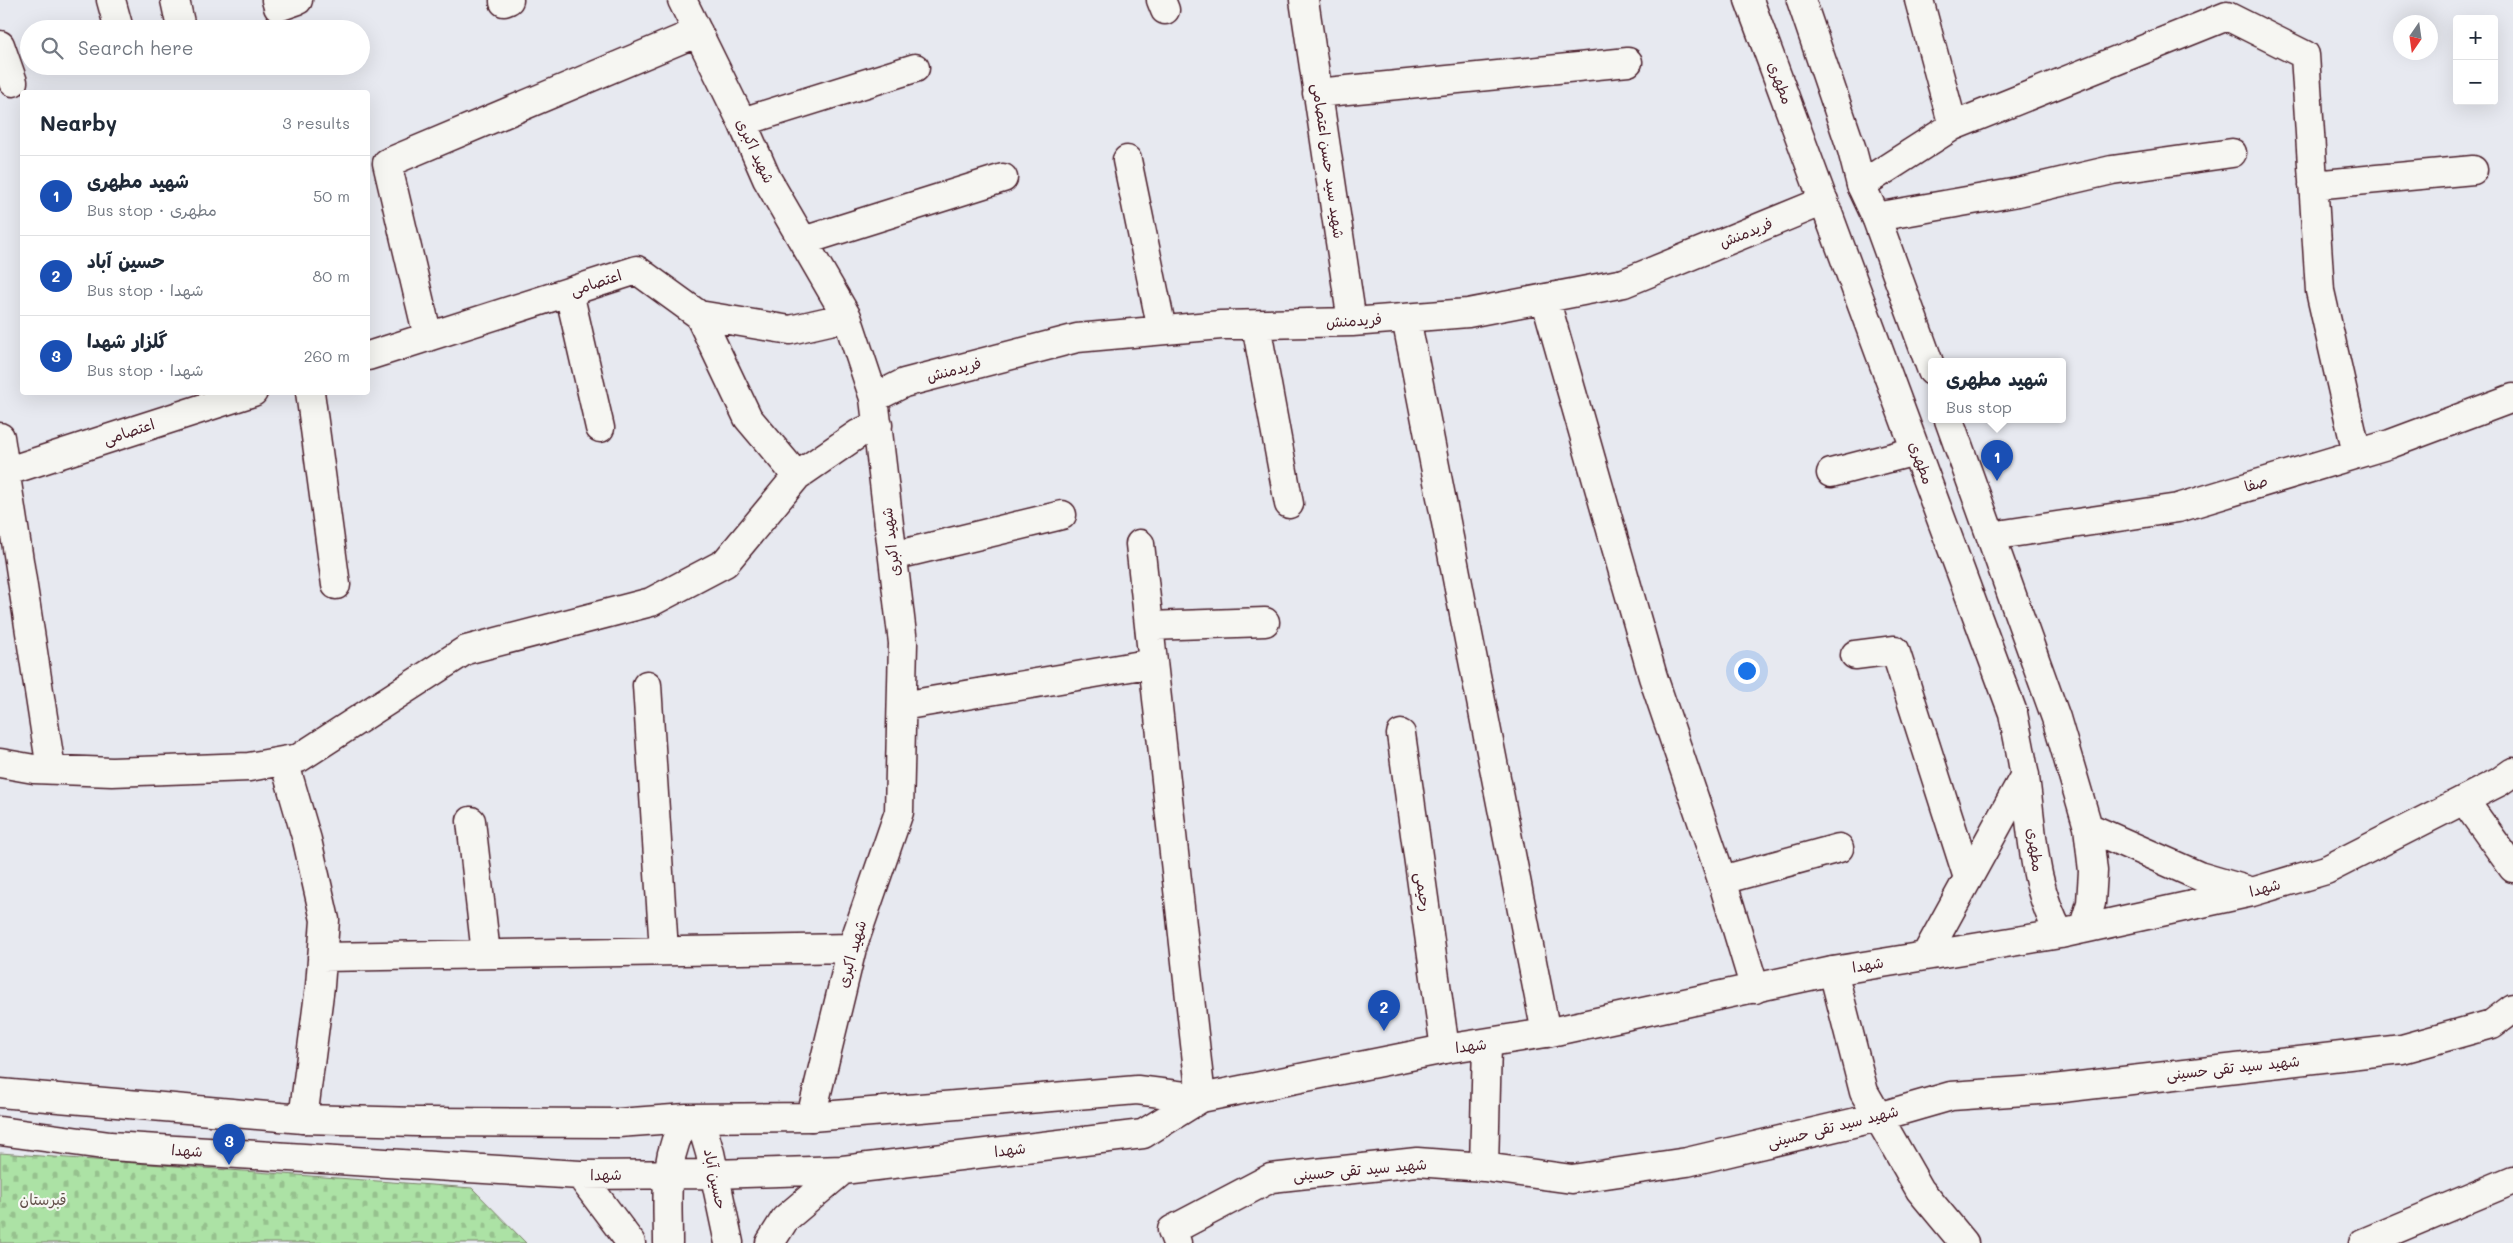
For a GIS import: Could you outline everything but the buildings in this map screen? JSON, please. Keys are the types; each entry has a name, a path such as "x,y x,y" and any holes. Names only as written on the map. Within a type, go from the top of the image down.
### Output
{"street":[{"path":"111,0 116,20"},
{"path":"276,0 278,7 298,0"},
{"path":"504,0 504,2 509,0"},
{"name":"شهید اکبری","path":"682,0 742,122 767,179 847,317 874,398 878,425 903,643 899,812 852,948 811,1117"},
{"name":"شهید سید حسن اعتصامی","path":"1304,0 1352,322"},
{"name":"مطهری","path":"1749,0 2013,713 2025,775 2039,885 2047,911 2071,931"},
{"path":"1801,0 1852,150 1861,185 1876,217 1928,360"},
{"path":"1920,0 1953,126"},
{"path":"2228,8 2305,55 2320,291 2357,454"},
{"name":"فریدمنش","path":"874,398 904,384 1077,338 1220,325 1352,322 1468,313 1624,283 1861,185 1953,126 2228,8"},
{"path":"428,337 387,163 698,32"},
{"path":"0,45 13,82"},
{"path":"1318,93 1628,62"},
{"path":"742,122 915,68"},
{"path":"1876,217 2018,192 2112,170 2232,153"},
{"path":"1127,160 1162,330"},
{"path":"2313,185 2473,170"},
{"path":"803,241 1003,178"},
{"name":"اعتصامی","path":"370,355 637,270 699,315 790,330 847,317"},
{"path":"569,292 600,428"},
{"path":"1545,298 1653,677 1722,880 1756,989"},
{"path":"699,315 748,418 797,476"},
{"path":"1406,318 1546,1033"},
{"path":"1256,325 1289,504"},
{"name":"اعتصامی","path":"5,472 244,395"},
{"path":"310,395 336,586"},
{"name":"صفا","path":"1991,536 2178,508 2390,444 2513,398"},
{"path":"1951,423 2056,718 2088,827 2093,871 2091,902 2071,931"},
{"path":"0,763 51,770 112,772 248,767 299,758 466,650 651,602 725,562 797,476 858,434 878,425"},
{"path":"0,437 51,770"},
{"path":"1831,473 1916,451"},
{"path":"893,556 1062,515"},
{"path":"1140,544 1202,1098"},
{"path":"1149,626 1265,622"},
{"path":"1855,655 1895,650 1968,878"},
{"path":"902,706 1153,664"},
{"path":"648,685 664,951"},
{"name":"رحیمی","path":"1400,734 1445,1049"},
{"path":"284,761 307,840 325,920 303,1119"},
{"name":"شهدا","path":"0,1093 303,1119 618,1123 690,1118 811,1117 1137,1090 1202,1098 1445,1049 1487,1044 1546,1033 1833,971 2071,931 2252,892 2326,870 2464,800 2513,772"},
{"path":"1926,954 2025,775"},
{"path":"2464,800 2513,868"},
{"path":"471,822 486,954"},
{"path":"2088,827 2199,876 2252,892"},
{"path":"1722,880 1839,848"},
{"path":"322,957 852,948"},
{"path":"1833,971 1864,1092 1920,1190 1964,1243"},
{"name":"شهید سید تقی حسینی","path":"1177,1243 1172,1230 1271,1178 1417,1162 1484,1167 1572,1179 1687,1162 1878,1117 1951,1096 2053,1089 2402,1049 2492,1024 2513,1008"},
{"path":"1484,1167 1487,1044"},
{"name":"شهدا","path":"0,1131 110,1146 580,1175 713,1174 843,1170 1143,1134 1202,1098"},
{"path":"668,1243 668,1174 670,1154 676,1135 690,1118"},
{"name":"حسین آباد","path":"690,1118 705,1136 729,1243"},
{"path":"770,1243 785,1219 843,1170"},
{"path":"580,1175 631,1243"},
{"path":"2363,1243 2513,1180"}],"green space":[{"name":"قبرستان","path":"0,1153 472,1188 526,1243 0,1243"}],"place":[{"name":"شهید مطهری","path":"1997,481"},
{"name":"حسین آباد","path":"1384,1031"},
{"name":"گلزار شهدا","path":"229,1165"}]}
